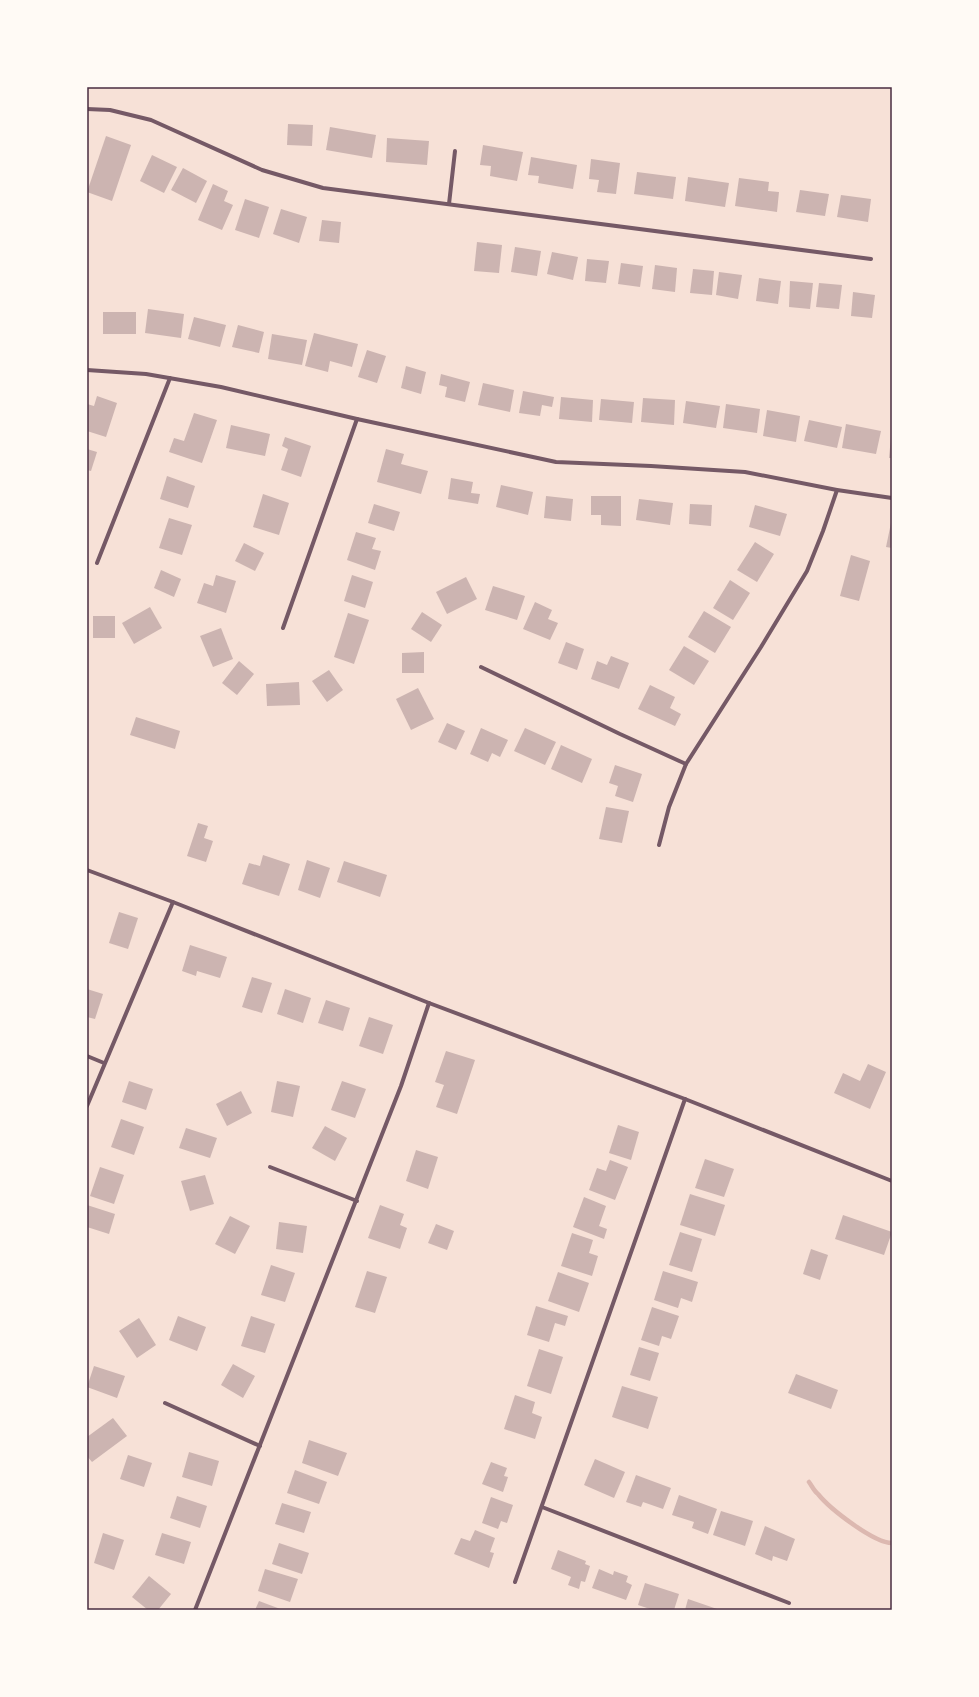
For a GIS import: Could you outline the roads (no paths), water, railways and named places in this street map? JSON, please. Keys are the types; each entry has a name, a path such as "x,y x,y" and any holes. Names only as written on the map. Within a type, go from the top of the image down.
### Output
{"street":[{"path":"87,109 110,110 151,120 262,170 323,188 871,259"},
{"path":"449,204 455,151"},
{"path":"87,370 146,374 222,387 357,419 556,462 745,472 836,490 892,498"},
{"path":"97,563 170,378"},
{"path":"283,628 357,419"},
{"path":"660,845 669,806 686,764 761,647 807,571 823,531 836,490"},
{"path":"481,667 613,731 686,764"},
{"path":"87,870 429,1003 685,1099 892,1181"},
{"path":"87,1106 172,902"},
{"path":"195,1610 357,1201 401,1086 429,1003"},
{"path":"87,1056 104,1063"},
{"path":"515,1582 685,1099"},
{"path":"270,1168 357,1201"},
{"path":"165,1403 260,1446"},
{"path":"542,1507 789,1603"}],"waterway":[{"path":"809,1482 815,1491 842,1516 884,1542 892,1543"}]}
